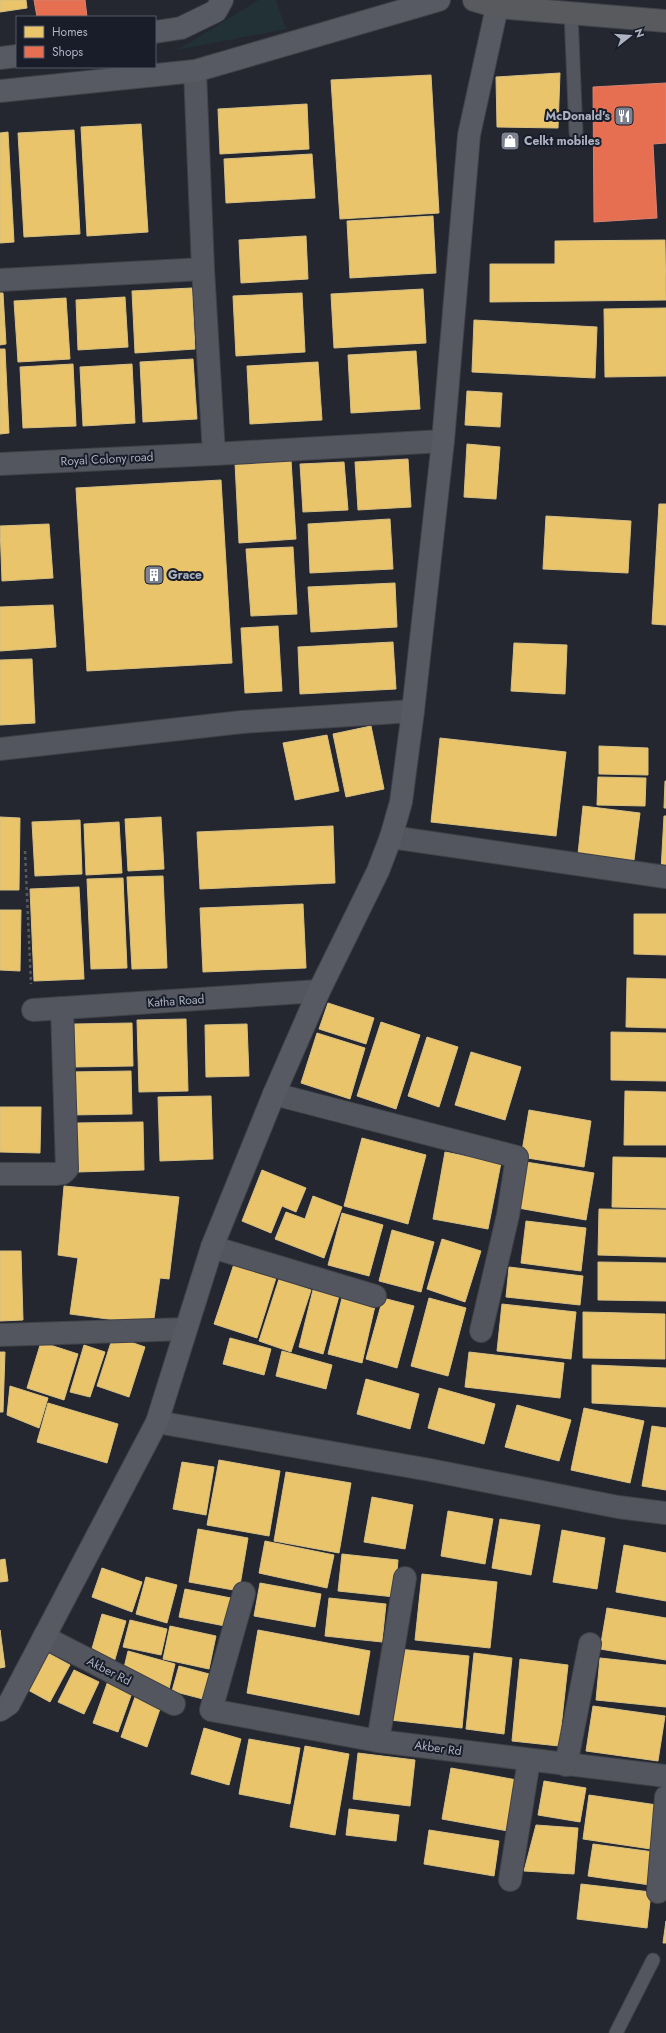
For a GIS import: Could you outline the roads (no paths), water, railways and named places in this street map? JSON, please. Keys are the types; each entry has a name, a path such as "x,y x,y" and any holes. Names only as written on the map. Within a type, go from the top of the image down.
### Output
{"highway":[{"path":"474,0 497,7 666,21"}],"street":[{"path":"156,32 181,28 216,11 222,0"},
{"path":"0,91 195,71 439,0"},
{"path":"0,1710 8,1704 157,1422 212,1247 274,1094 319,992 378,871 391,837 401,802 413,712 443,441 469,135 497,7"},
{"path":"0,58 16,56"},
{"path":"195,71 203,269 214,454"},
{"path":"0,280 203,269"},
{"name":"Royal Colony road","path":"0,464 443,441"},
{"path":"0,749 242,722 413,712"},
{"path":"391,837 666,877"},
{"name":"Katha Road","path":"32,1010 319,992"},
{"path":"0,1174 56,1174 63,1173 67,1169 62,1008"},
{"path":"274,1094 518,1156 508,1215 481,1331"},
{"path":"212,1247 375,1296"},
{"path":"0,1335 186,1329"},
{"path":"157,1422 430,1470 618,1507 666,1513"},
{"path":"378,1741 405,1578"},
{"name":"Akber Rd","path":"244,1593 211,1710 378,1741 666,1776"},
{"name":"Akber Rd","path":"44,1637 174,1704"},
{"path":"566,1765 590,1644"},
{"path":"510,1880 529,1760"},
{"path":"658,1892 666,1797"}],"lane":[{"path":"571,13 576,132"},
{"path":"616,2033 653,1960"}],"place":[{"name":"McDonald's","path":"624,116"},
{"name":"Celkt mobiles","path":"510,141"},
{"name":"Grace","path":"154,575"}]}
